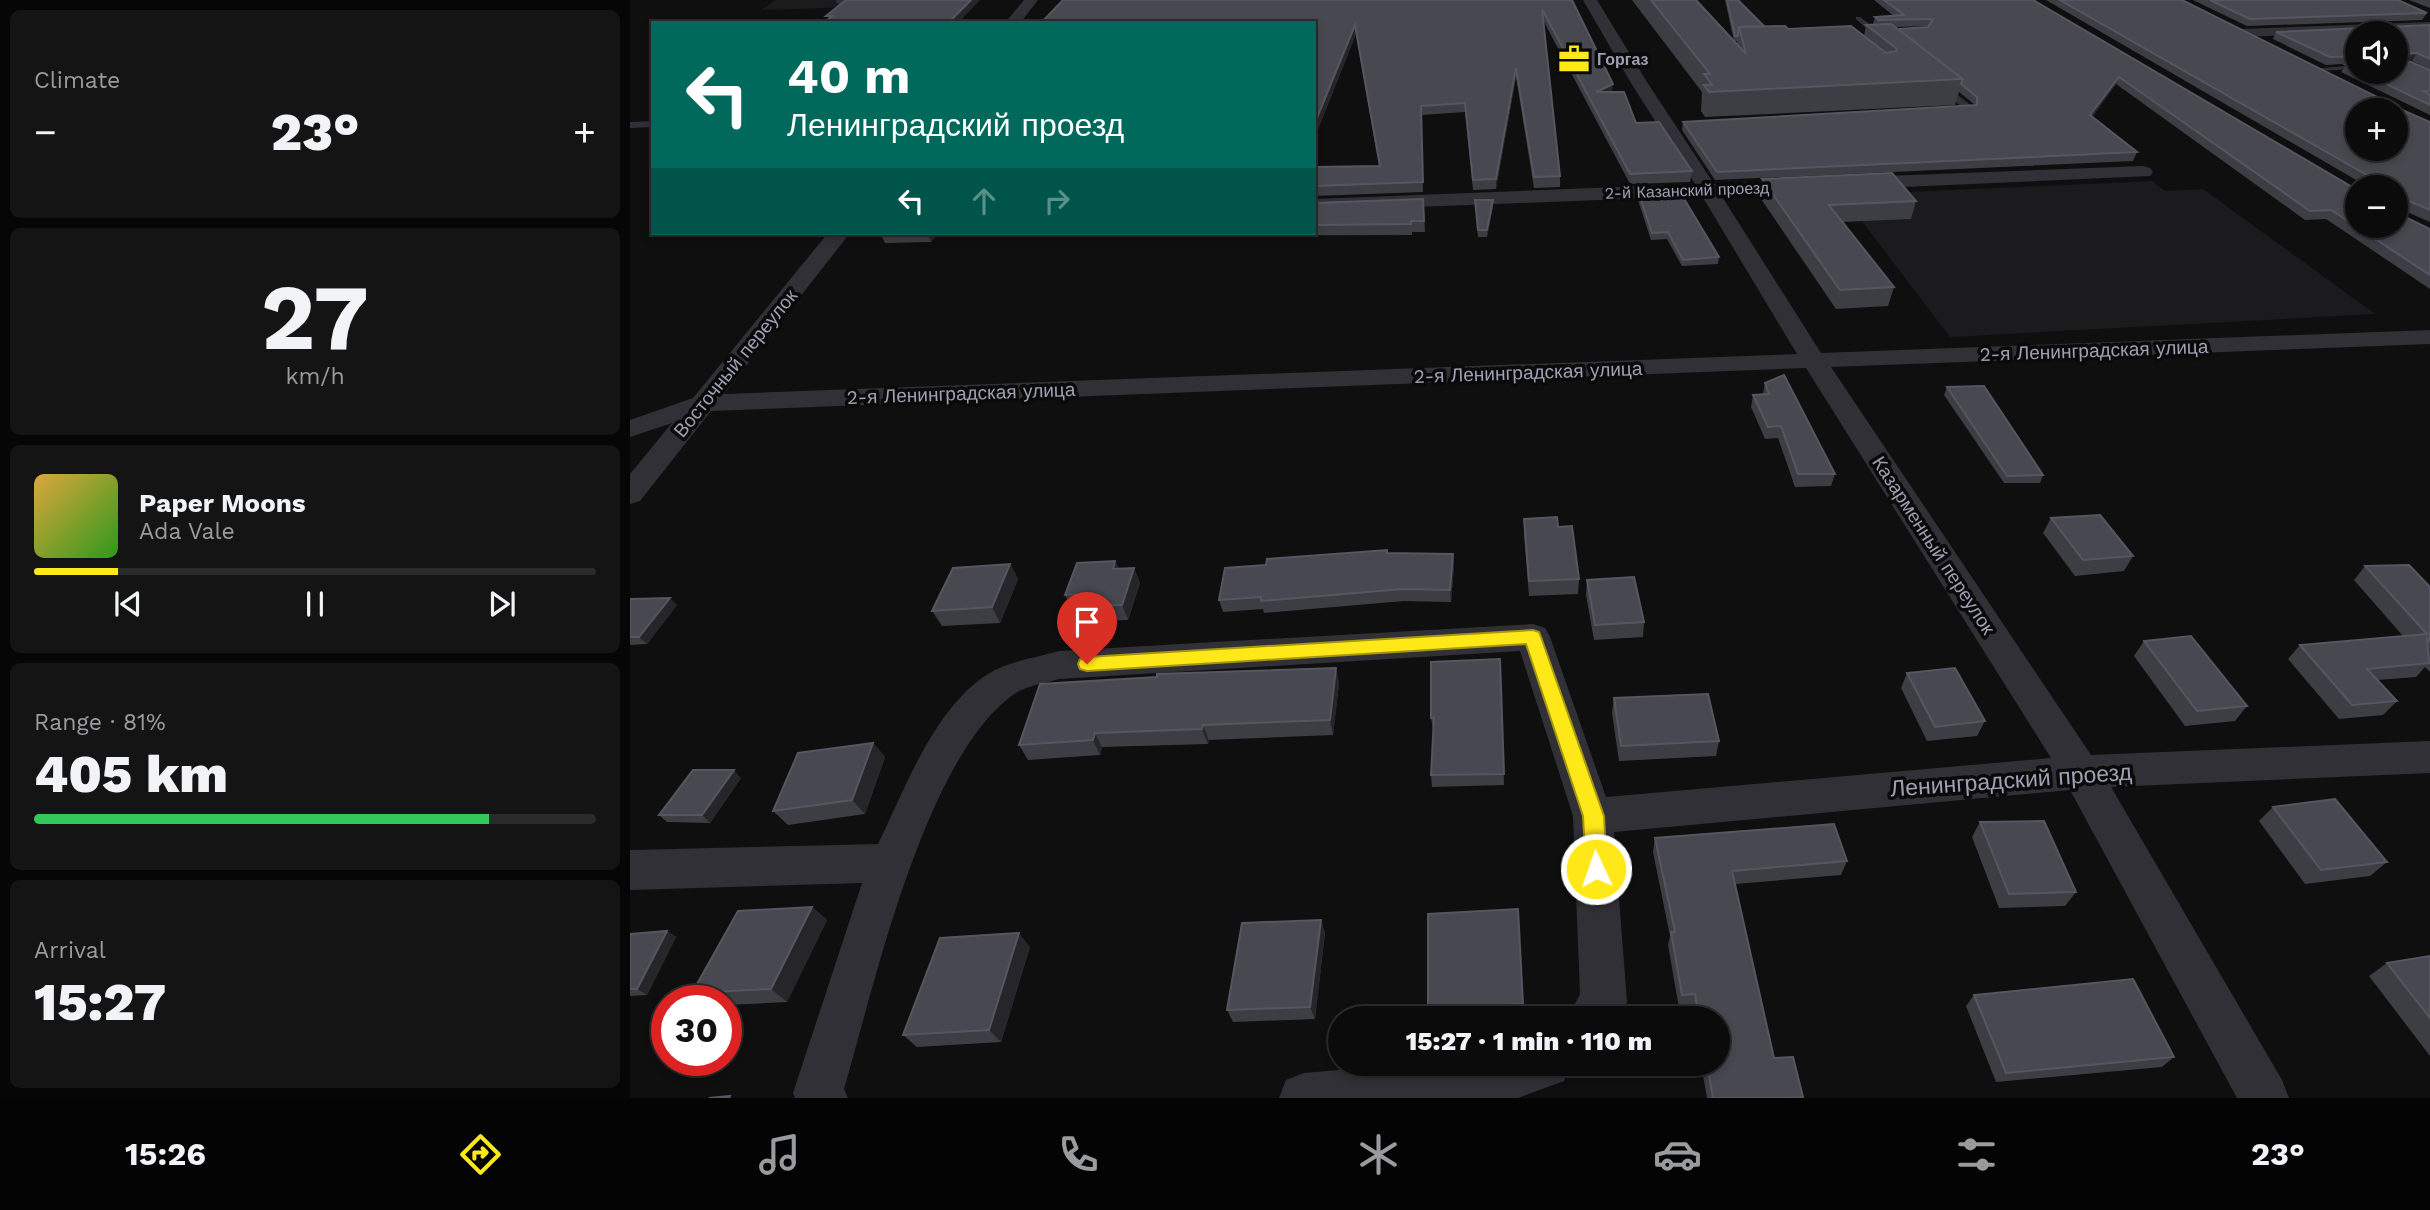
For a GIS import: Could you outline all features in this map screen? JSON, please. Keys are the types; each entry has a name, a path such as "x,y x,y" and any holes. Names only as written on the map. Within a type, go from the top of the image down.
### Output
{"street":[{"path":"1014,21 1031,0"},
{"name":"Казарменный переулок","path":"1590,0 1639,83 1675,125 1707,190 1814,361 2081,772 2264,1098"},
{"path":"2279,51 2236,30 2430,26"},
{"path":"2310,66 2350,86"},
{"path":"1843,184 2143,172"},
{"name":"2-й Казанский проезд","path":"1316,205 1816,185"},
{"name":"Восточный переулок","path":"630,494 837,235"},
{"name":"2-я Ленинградская улица","path":"630,429 703,403 2430,337"},
{"path":"823,1098 818,1093 890,863 950,742 974,707 1000,685 1059,665 1533,637 1593,816 1604,1002 1601,1006"},
{"name":"Ленинградский проезд","path":"1593,816 2081,772 2430,757"},
{"path":"630,870 890,863"},
{"path":"1304,1098 1496,1081 1511,1076"}],"lane":[{"path":"841,0 839,2 893,0"},
{"path":"1858,18 1896,49"},
{"path":"1875,32 1888,31"},
{"path":"2310,66 2345,67"},
{"path":"1934,80 1970,109 1942,111"},
{"path":"630,125 651,124"}],"shaded area":[{"path":"776,0 977,0 974,3 761,10"},
{"path":"2152,181 2165,191 2203,189 2375,314 1950,337 1842,195"}],"building":[{"path":"846,0 971,0 950,21 826,21 832,16 826,16"},
{"path":"1063,0 1572,0 1613,84 1596,92 1624,92 1636,123 1659,122 1692,171 1630,174 1542,9 1560,176 1534,177 1516,68 1496,179 1473,180 1465,103 1421,106 1423,182 1316,186 1316,167 1380,166 1355,25 1316,120 1316,21 1043,21"},
{"path":"1651,0 1696,0 1746,54 1739,27 1785,26 1788,29 1851,26 1886,53 1897,51 1896,48 1866,25 1891,24 1963,79 1709,92 1704,85 1712,85 1704,74 1710,74"},
{"path":"1727,0 1738,0 1764,26 1739,27 1738,36 1735,36"},
{"path":"1884,0 2033,0 2345,183 2345,219 2331,210 2310,211 2119,77 2090,115 2137,152 1717,172 1683,122 1977,105 1977,97 1961,84 1963,79 1898,29 1928,27 1933,19 1879,20 1875,17 1904,15"},
{"path":"2060,0 2182,0 2345,81 2345,84 2351,84 2379,98 2345,98 2345,161 2408,161 2408,112 2430,122 2430,210 2408,200 2408,175 2367,175"},
{"path":"2210,0 2398,0 2427,13 2250,19"},
{"path":"2430,25 2430,59 2417,53 2408,54 2408,26"},
{"path":"2345,29 2345,56 2330,57 2276,32"},
{"path":"2408,62 2430,70 2430,91 2423,91 2430,95 2430,105 2386,84 2408,84"},
{"path":"1892,173 1916,201 1829,205 1894,287 1840,290 1762,179"},
{"path":"1680,192 1719,257 1683,260 1668,232 1652,233 1639,194"},
{"path":"1423,199 1424,221 1411,221 1411,224 1316,225 1316,203"},
{"path":"1475,200 1493,200 1487,230 1478,230"},
{"path":"2408,218 2430,229 2430,275 2374,238 2408,238"},
{"path":"1784,375 1835,474 1798,474 1781,426 1768,427 1753,395 1769,394 1765,383"},
{"path":"1984,386 2043,475 2007,476 1947,387"},
{"path":"2100,515 2133,556 2083,560 2051,518"},
{"path":"1557,517 1558,527 1572,526 1579,579 1529,581 1524,519"},
{"path":"1387,550 1387,553 1453,554 1450,590 1403,589 1261,601 1261,597 1219,600 1225,568 1266,565 1267,559"},
{"path":"1115,561 1113,569 1134,568 1122,605 1082,607 1087,594 1065,595 1077,563"},
{"path":"1010,564 992,607 932,611 953,568"},
{"path":"2409,565 2430,587 2430,642 2427,639 2429,663 2367,669 2397,701 2352,705 2300,645 2427,634 2365,566"},
{"path":"1634,577 1644,622 1595,625 1587,580"},
{"path":"670,598 639,637 630,637 630,599"},
{"path":"2191,636 2247,706 2197,711 2144,641"},
{"path":"1500,659 1504,774 1431,775 1434,718 1431,718 1431,662"},
{"path":"1336,668 1330,720 1095,733 1093,740 1019,745 1040,684 1157,677 1157,674"},
{"path":"1955,668 1985,721 1935,727 1907,673"},
{"path":"1708,694 1719,741 1621,746 1614,698"},
{"path":"873,743 852,800 773,811 798,753"},
{"path":"693,770 734,770 702,815 659,815"},
{"path":"2335,799 2387,862 2321,870 2273,807"},
{"path":"2044,821 2076,892 2009,894 1980,822"},
{"path":"1834,824 1847,861 1732,871 1774,1058 1793,1057 1803,1097 1713,1098 1709,1076 1730,1076 1730,1006 1697,1006 1695,994 1682,995 1671,932 1675,932 1655,838"},
{"path":"812,907 771,989 742,990 742,985 696,985 738,911"},
{"path":"1518,909 1523,1004 1428,1006 1428,914"},
{"path":"1321,920 1310,1007 1227,1010 1242,923"},
{"path":"667,931 637,989 630,989 630,934"},
{"path":"1019,933 989,1030 903,1035 940,938"},
{"path":"2430,956 2430,1018 2387,963"},
{"path":"2133,979 2174,1057 2006,1073 1974,995"}],"place":[{"name":"Горгаз","path":"1574,59"}],"route":[{"path":"1087,664 1533,637 1593,816 1596,869"}]}
